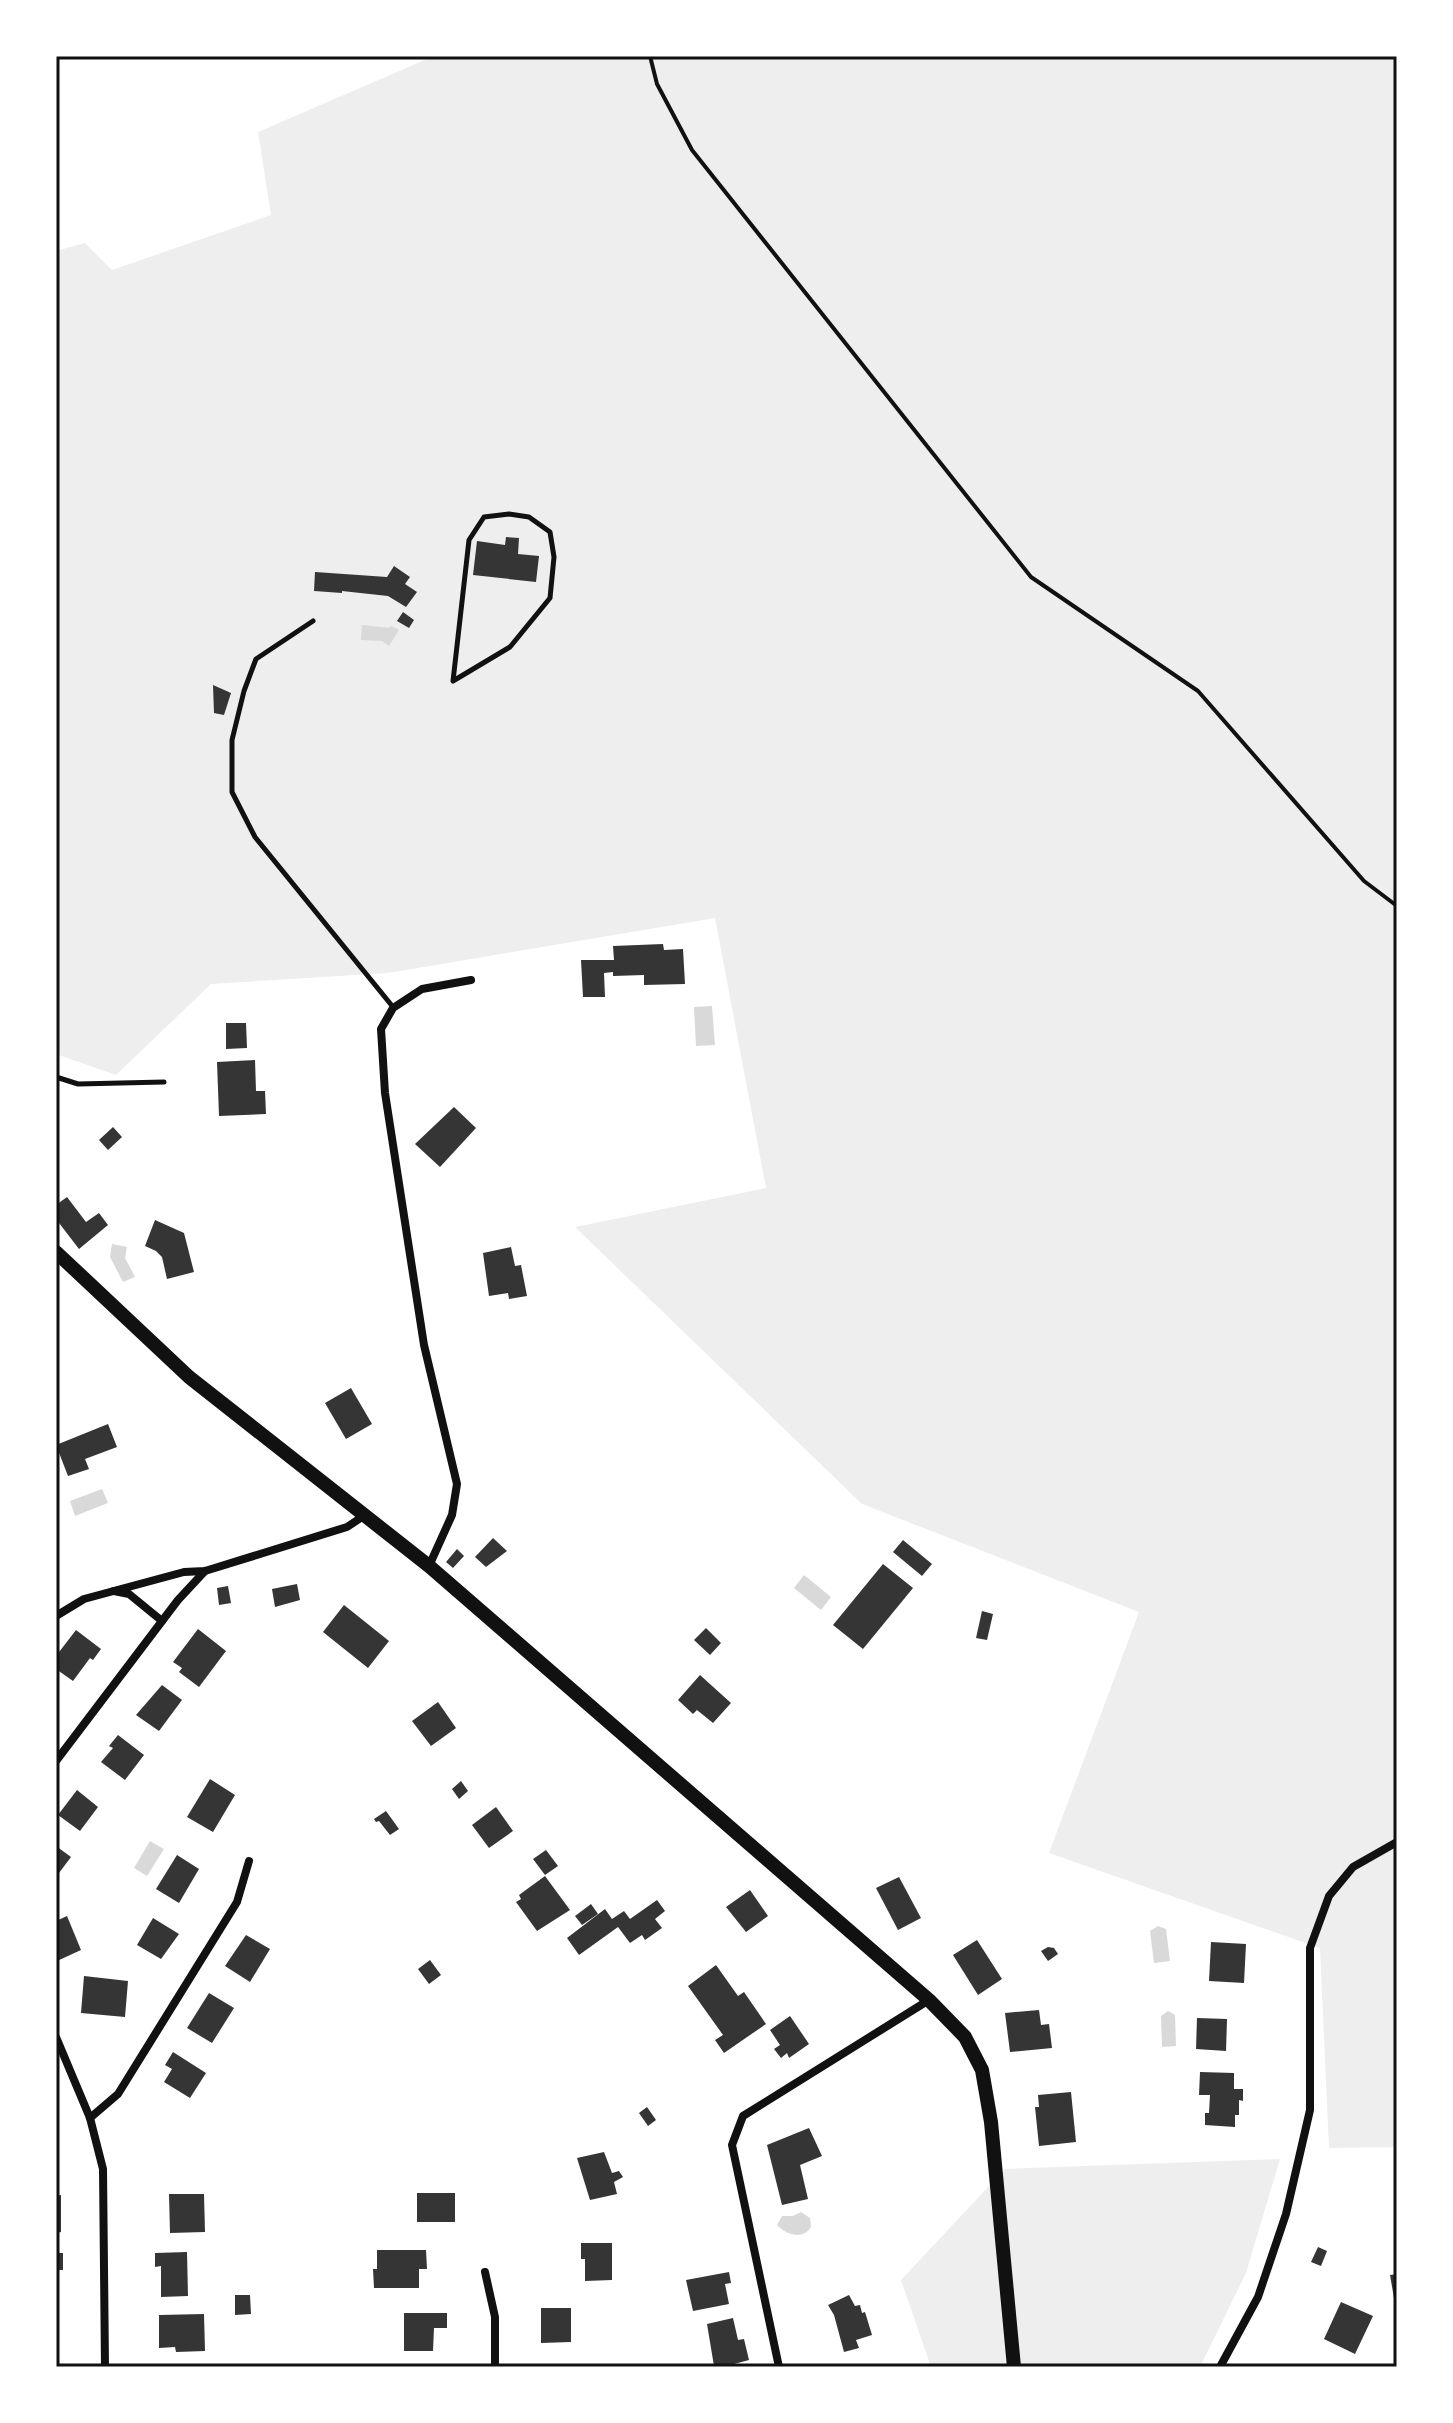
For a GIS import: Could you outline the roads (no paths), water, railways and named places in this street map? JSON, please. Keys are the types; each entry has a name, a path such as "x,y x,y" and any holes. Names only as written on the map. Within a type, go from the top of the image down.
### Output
{"street":[{"path":"429,1566 452,1515 457,1484 424,1345 385,1093 381,1029 393,1008 422,989 471,980"},
{"path":"56,1252 189,1377 429,1566 929,2000 965,2037 982,2070 991,2122 1014,2367"},
{"path":"56,1616 84,1599 184,1572 205,1571 347,1527 366,1514"},
{"path":"56,1761 162,1621 205,1571"},
{"path":"113,1590 129,1594 162,1621"},
{"path":"1220,2367 1258,2297 1286,2214 1310,2110 1310,1948 1329,1896 1353,1867 1397,1842"},
{"path":"90,2118 118,2094 237,1902 249,1861"},
{"path":"779,2367 732,2145 743,2116 929,2000"},
{"path":"56,2037 90,2118 103,2169 105,2367"},
{"path":"485,2272 495,2317 495,2367"}],"lane":[{"path":"509,514 529,517 550,532 554,557 550,598 510,647 453,681 469,540 484,517 509,514"},
{"path":"313,621 256,659 244,691 232,740 232,792 255,837 393,1008"},
{"path":"56,1077 78,1084 164,1082"}]}
